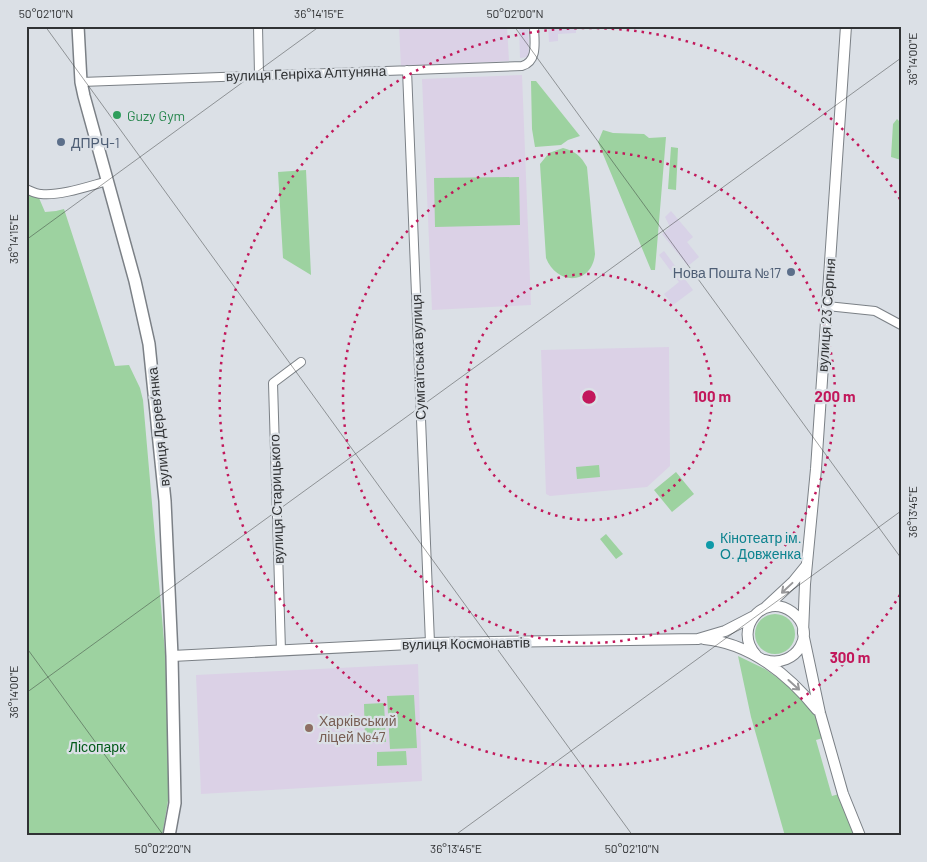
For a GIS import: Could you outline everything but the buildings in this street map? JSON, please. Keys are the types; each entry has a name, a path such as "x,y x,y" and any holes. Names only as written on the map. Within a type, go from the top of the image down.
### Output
{"main road":[{"name":"вулиця Дерев’янка","path":"78,26 81,82 135,281 149,344 165,501 172,656 176,803 169,836"}],"street":[{"path":"258,26 259,75"},
{"name":"вулиця Генріха Алтуняна","path":"81,82 522,66 530,62 534,54 534,26"},
{"name":"вулиця 23 Серпня","path":"698,639 724,643 760,658 777,662 794,656 801,646 815,478 846,26"},
{"name":"Сумгаїтська вулиця","path":"407,70 430,644"},
{"path":"26,189 35,193 46,194 64,192 108,181"},
{"path":"827,306 875,311 901,325"},
{"name":"вулиця Старицького","path":"280,651 273,383 301,362"},
{"path":"754,616 793,582 807,562"},
{"name":"вулиця 23 Серпня","path":"763,609 775,606 787,609 797,616 800,622 820,713 843,794 860,836"},
{"name":"вулиця 23 Серпня","path":"754,616 749,624 747,633 750,647 760,658 799,689 820,713"},
{"name":"вулиця Космонавтів","path":"172,656 430,644 698,639 725,631 754,616"}],"shaded area":[{"path":"399,26 507,26 509,61 401,67"},
{"path":"519,26 528,26 529,57 520,58"},
{"path":"548,26 576,26 576,33 558,34 558,41 549,42"},
{"path":"522,75 531,305 432,310 422,79"},
{"path":"671,211 693,237 687,242 699,257 688,266 662,234 670,227 665,217"},
{"path":"664,251 693,290 673,305 664,294 679,282 659,255"},
{"path":"669,347 670,466 647,487 550,496 546,494 541,350"},
{"name":"Харківський ліцей №47","path":"418,664 422,781 201,794 196,675"}],"green space":[{"path":"531,81 536,81 580,136 568,140 561,145 535,147 532,129"},
{"path":"897,119 901,123 901,160 891,157 893,124"},
{"path":"603,130 613,133 644,134 649,138 666,137 655,270 651,270 598,142"},
{"path":"671,147 678,148 676,190 668,189"},
{"path":"563,148 577,154 587,167 595,254 588,272 574,278 558,274 546,258 540,164 549,153"},
{"path":"306,170 311,275 283,258 278,172"},
{"path":"519,177 520,225 435,227 434,178"},
{"name":"Лісопарк","path":"26,192 39,198 45,212 64,209 115,366 129,365 140,388 143,400 167,675 170,789 162,836 26,836"},
{"path":"599,465 600,477 577,479 576,467"},
{"path":"676,472 694,494 672,512 654,490"},
{"path":"606,534 623,554 616,559 600,539"},
{"path":"775,614 789,620 795,634 789,648 775,654 761,648 755,634 761,620"},
{"path":"738,656 765,669 788,685 815,715 823,738 816,740 832,796 839,794 854,836 785,836 751,717"},
{"path":"414,695 417,748 390,749 387,696"},
{"path":"384,703 386,742 365,742 364,704"},
{"path":"406,751 407,765 377,766 377,752"}],"place":[{"name":"Guzy Gym","path":"117,115"},
{"name":"ДПРЧ-1","path":"61,142"},
{"name":"Нова Пошта №17","path":"791,272"},
{"name":"Кінотеатр ім. О. Довженка","path":"710,545"},
{"name":"Харківський ліцей №47","path":"309,728"}]}
